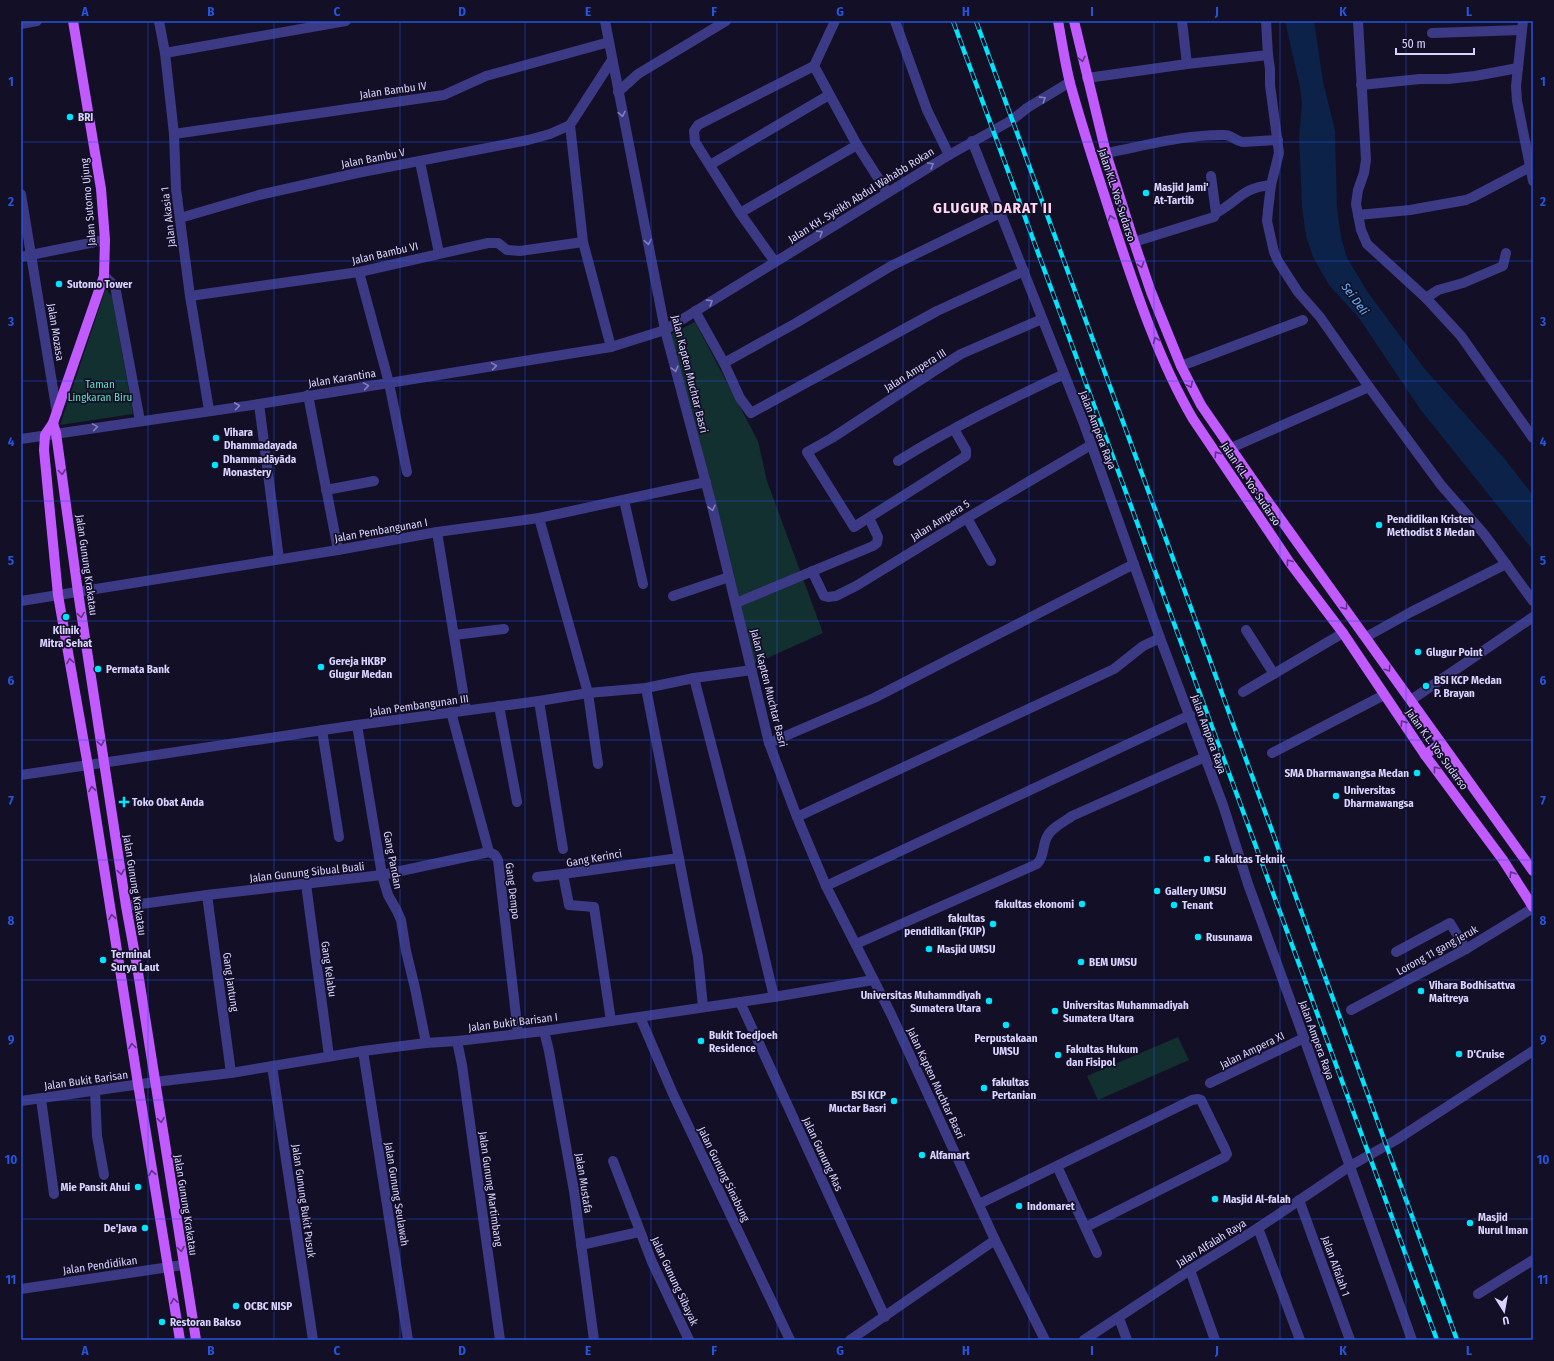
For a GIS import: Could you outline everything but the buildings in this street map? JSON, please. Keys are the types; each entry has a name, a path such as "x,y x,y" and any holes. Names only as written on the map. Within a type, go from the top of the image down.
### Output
{"main road":[{"name":"Jalan Sutomo Ujung","path":"45,435 53,423 57,413 104,276 105,240 101,189 73,21"},
{"name":"Jalan K.L. Yos Sudarso","path":"1058,21 1070,82 1089,149 1127,265 1159,348 1181,398 1193,419 1282,552 1343,632 1425,755 1503,860 1533,908"},
{"name":"Jalan K.L. Yos Sudarso","path":"1074,21 1106,153 1134,242 1151,292 1181,366 1201,405 1533,871"},
{"path":"53,423 56,433"},
{"name":"Jalan Gunung Krakatau","path":"56,433 104,764 196,1340"},
{"path":"45,435 44,462 58,595 88,766 180,1340"},
{"path":"1425,755 1441,743"}],"street":[{"path":"21,24 37,21"},
{"name":"Jalan Akasia 1","path":"159,21 165,53 174,134 176,189 190,296 209,410"},
{"path":"165,53 346,21"},
{"name":"Jalan Kapten Muchtar Basri","path":"605,21 665,330 706,482 769,743 797,817 826,886 891,1014 995,1240 1045,1340"},
{"path":"618,92 638,74 726,21"},
{"path":"775,262 740,213 710,165 696,142 694,131 698,125 814,66 835,21"},
{"path":"894,21 927,110 949,155"},
{"path":"1182,21 1187,64"},
{"path":"1266,21 1270,85 1279,153 1271,185 1267,221 1278,261 1298,292 1320,317 1441,485 1484,534 1533,601"},
{"path":"1358,21 1366,160 1364,173 1356,196 1361,230 1367,244 1426,298 1461,336 1533,438"},
{"path":"1432,33 1522,26 1516,86 1517,101 1533,181"},
{"name":"Jalan Bambu IV","path":"174,134 444,95 486,76 609,42"},
{"path":"1087,78 1187,64 1268,55"},
{"path":"611,346 583,242 570,125 612,60"},
{"path":"814,66 829,96 886,192"},
{"path":"1361,85 1420,79 1455,78 1518,68"},
{"name":"Jalan KH. Syeikh Abdul Wahabb Rokan","path":"665,330 886,192 972,141 1012,120 1027,108 1070,82"},
{"path":"710,165 829,96"},
{"name":"Jalan Bambu V","path":"180,218 259,195 358,173 528,140 550,134 570,125"},
{"path":"1106,153 1185,138 1210,135 1226,134 1240,142 1278,140"},
{"name":"Jalan Ampera Raya","path":"972,141 1084,424 1160,638 1223,805 1248,884 1412,1340"},
{"path":"740,213 858,145"},
{"path":"420,162 439,253"},
{"path":"1358,215 1410,210 1466,200 1531,167"},
{"path":"1211,176 1216,213"},
{"path":"1134,242 1214,217 1216,213 1240,194 1259,186 1271,185"},
{"name":"Jalan Mozasa","path":"21,194 26,256 57,413"},
{"path":"724,363 796,323 891,266 1000,213"},
{"path":"26,256 105,240"},
{"name":"Jalan Bambu VI","path":"190,296 359,272 488,243 498,243 512,251 583,242"},
{"path":"1426,298 1438,290 1463,283 1496,270 1503,266 1506,253"},
{"path":"695,311 724,363 740,398 751,413 937,311 1024,271"},
{"path":"359,272 389,383 407,472"},
{"path":"104,276 115,286 140,421"},
{"name":"Jalan Ampera III","path":"869,518 855,527 853,526 807,452 961,354 1042,319"},
{"path":"1181,366 1303,320"},
{"name":"Jalan Karantina","path":"21,438 259,404 611,346 665,330"},
{"path":"898,461 931,440 1002,403 1064,374"},
{"path":"1231,448 1369,387"},
{"path":"308,395 338,550"},
{"path":"259,404 279,559"},
{"path":"736,603 876,543 878,537 869,518 966,456 966,450 954,428"},
{"name":"Jalan Ampera 5","path":"812,571 824,596 836,596 868,579 967,518 1091,445"},
{"path":"326,490 374,481"},
{"name":"Jalan Pembangunan I","path":"21,600 338,550 437,532 539,518 706,482"},
{"path":"624,500 643,584"},
{"path":"539,518 588,693 598,764"},
{"path":"967,518 991,561"},
{"path":"437,532 466,710"},
{"path":"769,743 874,698 1134,564"},
{"path":"1366,637 1411,612 1506,564"},
{"path":"673,596 729,577"},
{"path":"1411,700 1533,617"},
{"path":"454,635 504,629"},
{"path":"1246,630 1274,674"},
{"path":"1243,692 1343,632"},
{"path":"797,817 1114,669 1143,646 1160,638"},
{"name":"Jalan Pembangunan III","path":"21,775 450,712 539,701 588,693 646,688 694,678 752,670"},
{"path":"694,678 741,859 774,997"},
{"path":"646,688 698,957 704,1007"},
{"path":"1272,753 1384,695"},
{"path":"539,701 563,849"},
{"path":"499,706 517,802"},
{"name":"Gang Dempo","path":"450,712 489,852 495,855 498,860 518,1033"},
{"path":"826,886 1190,716"},
{"name":"Gang Pandan","path":"357,725 382,875 388,895 400,920 426,1043"},
{"path":"322,730 339,838"},
{"path":"856,944 1037,864 1041,859 1047,836 1054,828 1072,816 1205,757"},
{"name":"Jalan Gunung Sibual Buali","path":"126,906 382,875 489,852"},
{"name":"Gang Kerinci","path":"611,1021 594,907 569,905 563,874 678,858"},
{"path":"537,877 563,874"},
{"name":"Gang Kelabu","path":"306,884 329,1056"},
{"name":"Gang Jantung","path":"207,895 231,1073"},
{"name":"Lorong 11 gang jeruk","path":"1350,1010 1466,949 1533,908"},
{"path":"1396,952 1450,923 1466,949"},
{"name":"Jalan Bukit Barisan I","path":"155,1082 231,1073 363,1051 426,1043 457,1041 640,1017 774,997 873,980"},
{"name":"Jalan Gunung Mas","path":"740,1002 885,1317"},
{"name":"Jalan Gunung Sinabung","path":"640,1017 673,1094 790,1340"},
{"name":"Jalan Mustafa","path":"544,1030 552,1067 581,1245 594,1340"},
{"name":"Jalan Ampera XI","path":"1210,1083 1304,1038"},
{"name":"Jalan Gunung Martimbang","path":"457,1041 462,1065 500,1340"},
{"name":"Jalan Gunung Seulawah","path":"363,1051 408,1340"},
{"name":"Jalan Alfalah Raya","path":"1084,1340 1190,1270 1258,1228 1350,1166 1396,1140 1533,1051"},
{"name":"Jalan Gunung Bukit Pusuk","path":"272,1066 312,1340"},
{"name":"Jalan Bukit Barisan","path":"21,1101 155,1082"},
{"path":"96,1091 97,1136 104,1175"},
{"path":"41,1098 54,1194"},
{"path":"979,1204 1192,1100 1201,1100 1204,1103 1226,1149 1225,1157 1086,1227"},
{"name":"Jalan Gunung Sibayak","path":"614,1161 652,1262 689,1340"},
{"path":"1056,1166 1097,1253"},
{"name":"Jalan Alfalah 1","path":"1299,1200 1350,1340"},
{"path":"1258,1228 1300,1340"},
{"name":"Jalan Gunung Sibayak","path":"581,1245 640,1232"},
{"path":"850,1340 995,1240"},
{"path":"1478,1294 1533,1260"},
{"name":"Jalan Pendidikan","path":"21,1289 183,1265"},
{"path":"1190,1270 1215,1340"},
{"path":"1119,1318 1126,1340"}],"green space":[{"name":"Taman Lingkaran Biru","path":"106,288 112,297 133,414 60,425"},
{"path":"695,322 758,441 767,481 823,633 754,664 671,334"},
{"path":"1178,1037 1189,1060 1098,1100 1087,1076"}],"water":[{"name":"Sei Deli","path":"1285,21 1314,21 1323,81 1335,131 1337,208 1341,237 1347,258 1369,294 1424,368 1503,457 1533,495 1533,550 1420,409 1359,318 1329,285 1313,257 1306,236 1302,207 1299,138 1302,103 1300,87"}],"railway":[{"path":"953,21 1437,1340"},
{"path":"976,21 1457,1340"}],"place":[{"name":"BRI","path":"70,117"},
{"name":"Masjid Jami' At-Tartib","path":"1146,193"},
{"name":"Sutomo Tower","path":"59,284"},
{"name":"Vihara Dhammadayada","path":"216,438"},
{"name":"Dhammadāyāda Monastery","path":"215,465"},
{"name":"Pendidikan Kristen Methodist 8 Medan","path":"1379,525"},
{"name":"Klinik Mitra Sehat","path":"66,617"},
{"name":"Glugur Point","path":"1418,652"},
{"name":"Gereja HKBP Glugur Medan","path":"321,667"},
{"name":"Permata Bank","path":"98,669"},
{"name":"BSI KCP Medan P. Brayan","path":"1426,686"},
{"name":"SMA Dharmawangsa Medan","path":"1417,773"},
{"name":"Universitas Dharmawangsa","path":"1336,796"},
{"name":"Toko Obat Anda","path":"124,802"},
{"name":"Fakultas Teknik","path":"1207,859"},
{"name":"Gallery UMSU","path":"1157,891"},
{"name":"fakultas ekonomi","path":"1082,904"},
{"name":"Tenant","path":"1174,905"},
{"name":"fakultas pendidikan (FKIP)","path":"993,924"},
{"name":"Rusunawa","path":"1198,937"},
{"name":"Masjid UMSU","path":"929,949"},
{"name":"Terminal Surya Laut","path":"103,960"},
{"name":"BEM UMSU","path":"1081,962"},
{"name":"Vihara Bodhisattva Maitreya","path":"1421,991"},
{"name":"Universitas Muhammdiyah Sumatera Utara","path":"989,1001"},
{"name":"Universitas Muhammadiyah Sumatera Utara","path":"1055,1011"},
{"name":"Perpustakaan UMSU","path":"1006,1025"},
{"name":"Bukit Toedjoeh Residence","path":"701,1041"},
{"name":"D'Cruise","path":"1459,1054"},
{"name":"Fakultas Hukum dan Fisipol","path":"1058,1055"},
{"name":"fakultas Pertanian","path":"984,1088"},
{"name":"BSI KCP Muctar Basri","path":"894,1101"},
{"name":"Alfamart","path":"922,1155"},
{"name":"Mie Pansit Ahui","path":"138,1187"},
{"name":"Masjid Al-falah","path":"1215,1199"},
{"name":"Indomaret","path":"1019,1206"},
{"name":"Masjid Nurul Iman","path":"1470,1223"},
{"name":"De'Java","path":"145,1228"},
{"name":"OCBC NISP","path":"236,1306"},
{"name":"Restoran Bakso","path":"162,1322"}],"district":[{"name":"GLUGUR DARAT II","path":"993,208"}]}
